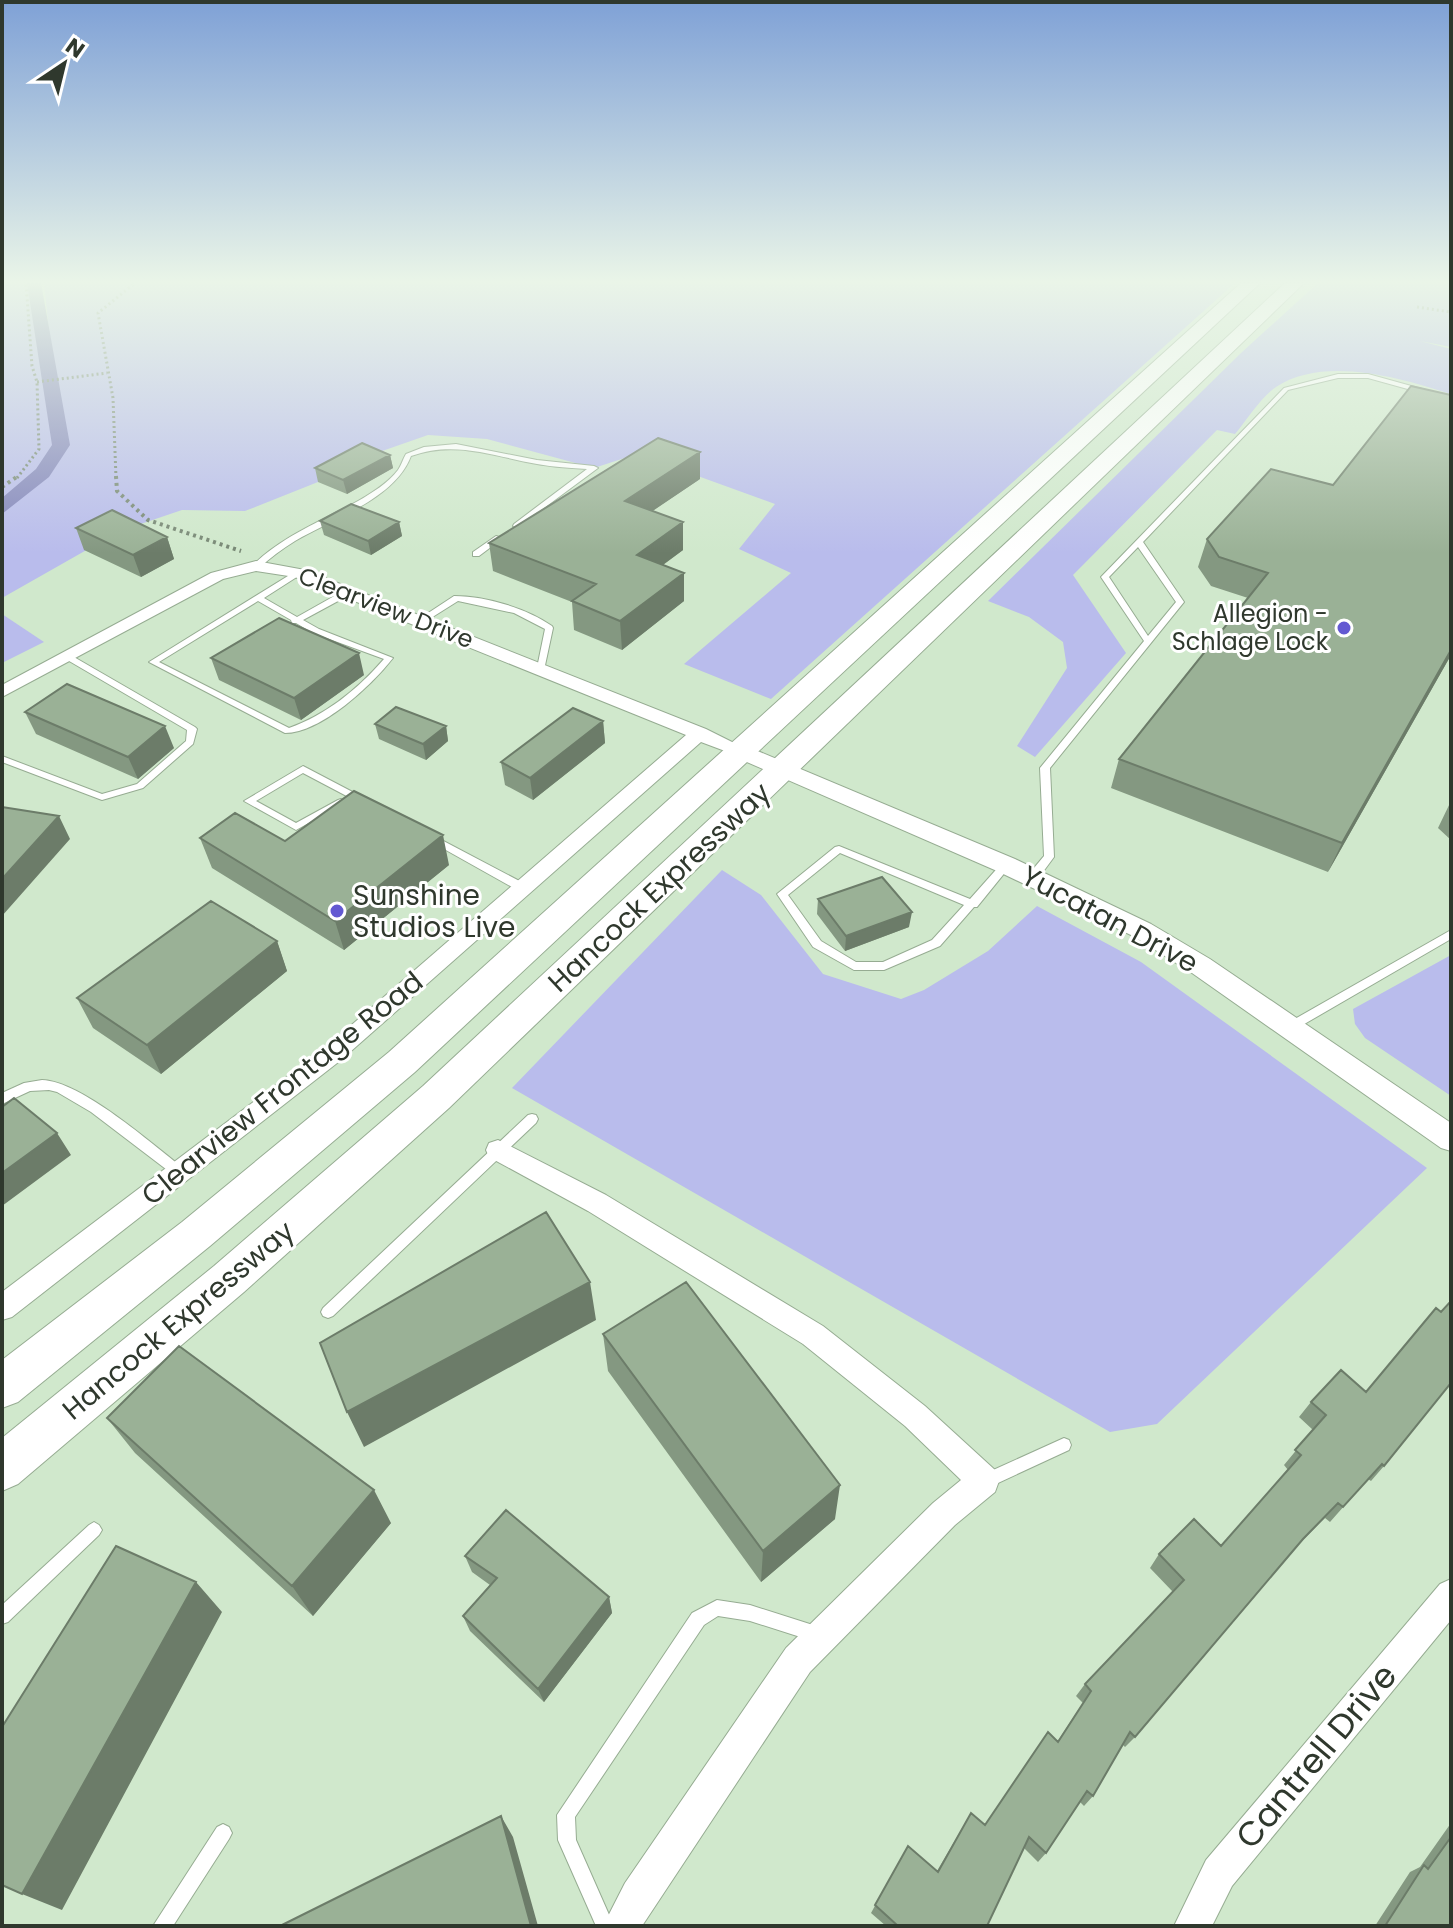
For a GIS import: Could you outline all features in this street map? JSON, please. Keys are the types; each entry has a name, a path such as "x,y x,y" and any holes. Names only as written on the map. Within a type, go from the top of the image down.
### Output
{"main road":[{"name":"Hancock Expressway","path":"2,1387 196,1234 402,1062 1154,373"},
{"name":"Hancock Expressway","path":"2,1468 253,1258 436,1097 1201,373"}],"street":[{"name":"Clearview Drive","path":"256,566 299,573 741,751"},
{"path":"2,692 202,582 256,566"},
{"name":"Clearview Frontage Road","path":"2,1308 333,1054 700,733"},
{"name":"Yucatan Drive","path":"741,751 1033,877 1142,930 1451,1139"},
{"path":"498,1150 597,1203 813,1335 915,1416 984,1481 944,1514 798,1660 638,1896 622,1926"},
{"name":"Cantrell Drive","path":"1193,1926 1219,1873 1451,1595"}],"lane":[{"path":"1146,639 1105,577 1286,389 1327,378 1368,376 1451,399"},
{"path":"256,566 271,551 378,490 402,471 408,455 425,448 469,448 537,462 594,468 476,554"},
{"path":"1033,877 1049,857 1045,768 1146,639 1180,602 1139,542"},
{"path":"258,598 295,621 389,658 373,679 296,729 288,731 153,662 299,573"},
{"path":"295,621 348,592"},
{"path":"420,621 457,598 492,604 537,618 549,628 541,668"},
{"path":"2,759 102,797 140,786 190,742 192,729 67,656"},
{"path":"353,795 296,827 249,801 303,769 353,795 366,803"},
{"path":"418,831 523,888"},
{"path":"973,904 839,849 782,894 817,944 854,966 884,966 936,943 973,904 1006,865"},
{"path":"1289,1027 1451,934"},
{"path":"2,1099 22,1088 52,1085 179,1172"},
{"path":"328,1312 532,1119"},
{"path":"984,1481 1064,1445"},
{"path":"2,1616 94,1530"},
{"path":"605,1926 567,1840 566,1815 698,1619 717,1608 750,1613 823,1637"},
{"path":"162,1926 223,1833"}],"path":[{"path":"2,487 17,478 39,449 38,382 35,373"},
{"path":"38,382 108,373 113,398 117,491 148,520 240,550 256,566"}],"shaded area":[{"path":"2,373 49,373 59,430 53,373 1135,373 771,699 684,664 791,573 739,549 775,504 637,454 594,468 487,439 428,435 365,457 318,482 245,511 182,510 120,531 2,598"},
{"path":"1221,373 1313,373 1295,377 1276,387 1235,434 1217,430 1073,575 1126,653 1035,757 1017,746 1067,668 1063,642 1029,617 988,601"},
{"path":"1369,373 1451,373 1451,394 1409,382"},
{"path":"2,614 44,642 2,663"},
{"path":"722,870 761,895 823,974 901,999 924,990 988,951 1037,906 1141,962 1427,1168 1157,1424 1110,1432 512,1088"},
{"path":"1451,955 1451,1096 1365,1038 1355,1024 1353,1009"}],"building":[{"name":"Allegion - Schlage Lock","path":"1411,386 1451,395 1451,650 1342,843 1119,759 1268,573 1219,557 1207,539 1271,469 1333,485"},
{"path":"658,438 700,452 625,501 683,522 637,555 684,573 620,621 572,601 596,584 489,543"},
{"path":"362,443 390,455 343,480 315,468"},
{"path":"351,504 399,522 368,541 320,521"},
{"path":"112,510 167,537 133,555 76,528"},
{"path":"279,618 359,653 294,698 211,658"},
{"path":"67,684 165,726 128,757 25,712"},
{"path":"396,707 446,726 423,744 375,724"},
{"path":"573,708 603,721 530,778 501,762"},
{"path":"354,791 443,835 335,921 200,838 235,813 285,841"},
{"path":"2,807 59,816 2,879"},
{"path":"882,877 912,912 846,936 818,899"},
{"path":"211,901 277,941 147,1045 77,998"},
{"path":"14,1098 57,1133 2,1173 2,1107"},
{"path":"546,1212 590,1282 347,1412 320,1343"},
{"path":"686,1282 840,1485 763,1551 603,1334"},
{"path":"1451,1301 1451,1383 1384,1466 1382,1464 1343,1507 1338,1503 1303,1539 1135,1737 1130,1732 1093,1796 1087,1791 1046,1853 1029,1837 987,1926 898,1926 875,1905 908,1846 938,1872 971,1813 985,1825 1048,1732 1058,1742 1091,1691 1085,1684 1184,1580 1159,1554 1194,1519 1221,1546 1301,1455 1295,1450 1326,1415 1311,1402 1341,1370 1366,1392 1436,1308 1441,1312"},
{"path":"179,1346 374,1490 292,1586 107,1418"},
{"path":"506,1510 609,1597 538,1689 463,1616 497,1578 465,1556"},
{"path":"116,1546 196,1582 22,1894 2,1885 2,1727"},
{"path":"501,1816 531,1926 280,1926"},
{"path":"1451,1837 1451,1926 1385,1926 1424,1865 1428,1869"}],"waterway":[{"path":"2,508 43,473 61,445 49,373"}],"place":[{"name":"Allegion - Schlage Lock","path":"1344,628"},
{"name":"Sunshine Studios Live","path":"337,911"}]}
